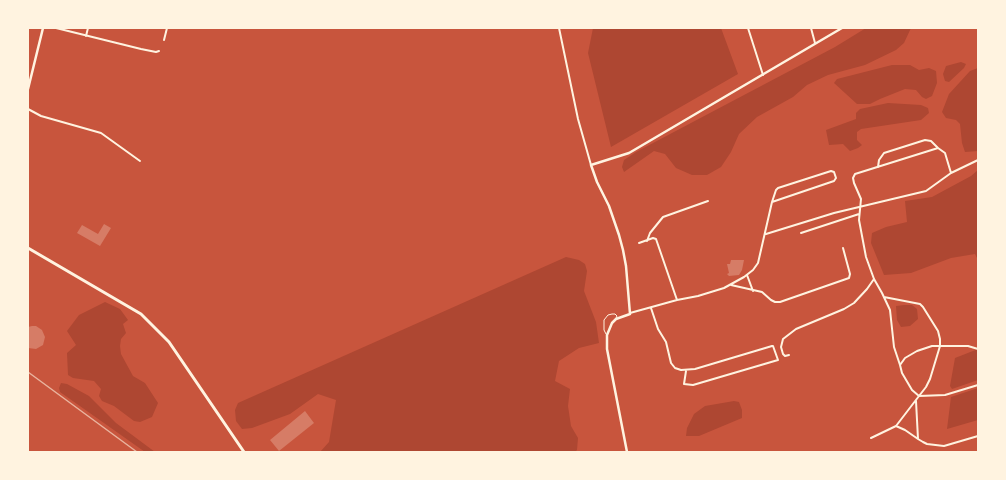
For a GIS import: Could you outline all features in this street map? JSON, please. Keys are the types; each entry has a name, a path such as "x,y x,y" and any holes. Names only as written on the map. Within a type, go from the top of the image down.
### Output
{"main road":[{"path":"28,248 141,314 154,325 164,335 181,358 244,452"}],"street":[{"path":"28,89 43,28"},
{"path":"56,28 141,49 156,52 159,51"},
{"path":"86,36 88,28"},
{"path":"164,40 167,28"},
{"path":"559,28 578,119 597,182 610,210 624,250 630,314"},
{"path":"748,28 763,74"},
{"path":"811,28 815,43"},
{"path":"592,165 629,153 842,28"},
{"path":"28,109 41,116 100,133 140,161"},
{"path":"878,167 879,160 884,153 928,140 945,152 951,174"},
{"path":"938,148 855,174 854,183 861,199 859,214 866,257 874,279 890,310 894,347 900,365 912,390 919,396 945,395 978,385"},
{"path":"766,234 834,213 926,191 951,174 978,160"},
{"path":"627,452 607,349 607,335 609,328 616,319 731,285 747,275 758,263 766,234 772,202 776,190 778,188 831,171 834,172 836,178 834,181 772,202"},
{"path":"647,241 650,233 663,217 708,201"},
{"path":"801,233 859,214"},
{"path":"639,243 653,238 656,240 677,300"},
{"path":"731,285 762,292 771,300 780,302 849,278 850,274 843,248"},
{"path":"747,275 753,291"},
{"path":"789,355 785,356 782,354 781,347 783,339 796,329 844,309 854,303 874,279"},
{"path":"871,438 896,426 926,387 930,379 940,346 938,331 920,304 884,297"},
{"path":"651,308 658,329 666,342 671,363 675,368 686,371 772,346 778,360 693,385 684,384 686,371"},
{"path":"900,365 905,358 917,351 932,346 968,346 978,348"},
{"path":"916,400 918,439"},
{"path":"896,426 906,430 928,444 938,446 978,436"}],"lane":[{"path":"607,335 604,330 604,320 608,316 615,314 617,316 616,319"}],"shaded area":[{"path":"593,28 721,28 738,74 611,147 588,53"},
{"path":"866,28 911,28 904,43 896,50 865,65 828,75 807,85 793,97 757,117 739,134 731,152 721,167 707,175 692,175 676,168 665,154 654,151 624,172 622,167 624,160 636,152 835,47"},
{"path":"961,62 966,64 964,68 949,82 945,81 943,74 946,66"},
{"path":"892,65 910,65 919,70 929,68 936,71 937,83 932,96 926,99 916,90 905,89 870,104 857,104 834,83 837,79"},
{"path":"978,68 978,151 965,152 962,143 960,124 956,120 946,118 942,112 949,94 970,71"},
{"path":"888,103 921,105 928,108 929,113 921,120 861,129 857,132 857,140 862,145 850,151 843,144 829,145 826,130 856,119 856,113 860,109"},
{"path":"978,170 978,260 975,254 951,258 911,273 884,275 871,243 872,233 886,227 907,222 905,201 932,197 971,176"},
{"path":"566,257 579,260 585,264 587,271 584,291 596,322 599,343 579,348 559,361 555,381 570,389 568,406 571,426 578,438 577,450 575,452 320,452 329,442 336,400 318,394 290,414 252,428 242,429 236,421 235,410 238,403"},
{"path":"105,302 120,309 128,320 123,324 126,333 121,339 121,354 133,376 145,383 158,403 152,417 140,422 134,421 114,406 102,401 99,396 101,389 94,381 73,378 68,375 67,353 76,345 67,331 79,315"},
{"path":"912,305 917,309 918,319 910,326 901,327 897,320 896,306"},
{"path":"978,349 978,380 952,389 950,386 955,358"},
{"path":"61,383 67,384 89,396 116,423 155,452 145,452 60,392 59,388"},
{"path":"978,388 978,420 947,429 951,397"},
{"path":"734,401 739,402 742,410 742,418 699,436 686,436 687,428 694,414 705,406"}],"building":[{"path":"104,224 111,228 100,246 77,233 82,225 98,234"},
{"path":"731,260 744,260 742,270 739,275 729,276 727,274 729,273 727,264 730,264"},
{"path":"36,326 42,330 45,337 43,345 36,349 28,348 28,327"},
{"path":"305,411 314,423 279,451 270,440"}],"railway":[{"path":"28,372 137,452"}]}
